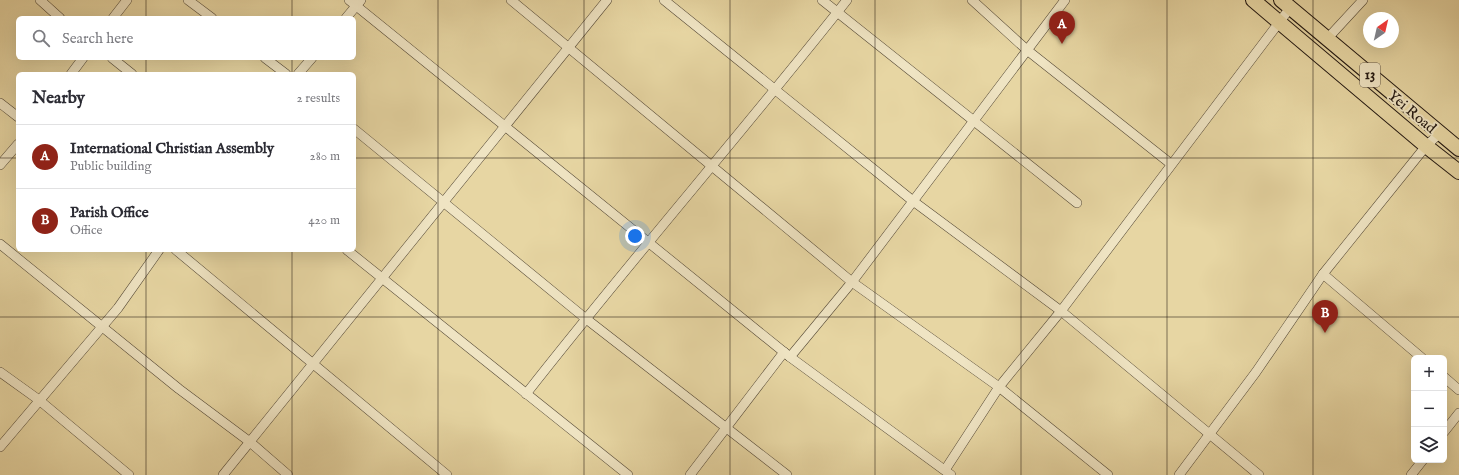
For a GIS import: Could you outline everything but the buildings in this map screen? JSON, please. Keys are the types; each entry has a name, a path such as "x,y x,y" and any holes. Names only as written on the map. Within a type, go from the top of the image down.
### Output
{"main road":[{"name":"Yei Road","path":"1253,0 1459,172"},
{"name":"Yei Road","path":"1286,4 1439,134 1459,149"}],"street":[{"path":"40,0 58,16"},
{"path":"115,16 127,0"},
{"path":"188,0 209,16"},
{"path":"511,0 852,282 999,387 1108,475"},
{"path":"223,475 607,0"},
{"path":"664,0 776,88 913,201 1061,311 1258,475"},
{"path":"822,0 973,122 1077,203"},
{"path":"526,394 585,318 713,166 847,0"},
{"path":"972,0 1027,50 1171,164"},
{"path":"690,475 726,427 852,282 1065,0"},
{"path":"1327,39 1363,0"},
{"path":"347,16 355,2 504,127 787,355 948,472 999,387 1061,311 1279,21 1286,4"},
{"path":"72,72 82,60"},
{"path":"114,60 130,72"},
{"path":"268,60 283,72"},
{"path":"300,72 310,60"},
{"path":"0,103 16,115"},
{"path":"356,131 585,318 787,475"},
{"path":"1179,475 1256,372 1323,274 1426,146 1439,134"},
{"path":"0,165 16,146"},
{"path":"0,244 68,301 103,326 179,389 250,442 288,475"},
{"path":"0,447 126,298 158,252"},
{"path":"178,252 448,475"},
{"path":"350,252 628,475"},
{"path":"1323,274 1418,355"},
{"path":"0,372 39,400 130,475"},
{"path":"1447,380 1459,390"},
{"path":"1447,428 1459,413"},
{"path":"1411,475 1421,463"}],"place":[{"name":"International Christian Assembly","path":"1062,44"},
{"name":"Parish Office","path":"1325,333"}]}
